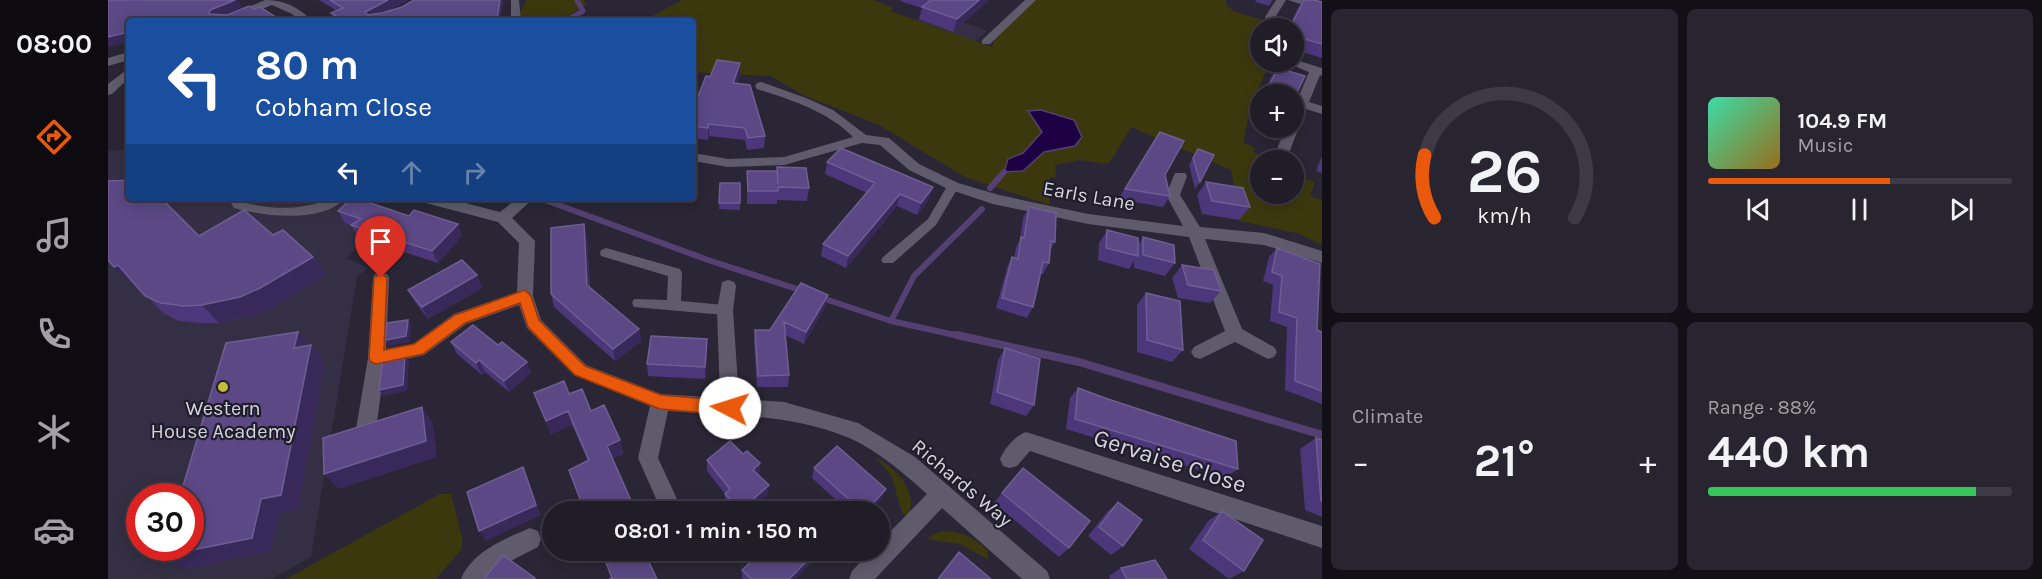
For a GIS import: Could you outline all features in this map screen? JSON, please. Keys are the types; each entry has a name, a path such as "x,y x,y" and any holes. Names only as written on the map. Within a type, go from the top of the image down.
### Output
{"street":[{"path":"229,18 272,0 303,18"},
{"path":"986,42 1031,0"},
{"path":"1270,17 1281,0"},
{"path":"1300,1 1322,9"},
{"path":"108,62 126,57"},
{"path":"1304,66 1319,71 1304,102"},
{"path":"108,91 126,75"},
{"name":"Earls Lane","path":"761,86 801,99 849,124 862,139"},
{"path":"1304,104 1322,110"},
{"name":"Earls Lane","path":"696,158 728,163 784,161 862,139 884,141 914,166 953,186 998,200 1089,219 1264,239 1322,257"},
{"path":"1180,176 1173,195 1194,231 1235,334 1268,352"},
{"name":"Richards Way","path":"438,201 503,218 527,241 525,296 533,323 580,370 660,402 784,410 851,429 908,464 1039,579"},
{"path":"503,218 523,201"},
{"path":"366,429 376,358 381,278"},
{"path":"728,286 726,310 730,408"},
{"path":"376,358 418,350 460,319 525,296"},
{"path":"1200,352 1235,334"},
{"path":"660,402 648,458 668,501"},
{"name":"Gervaise Close","path":"1010,459 1026,441 1322,537"},
{"path":"860,579 942,493"},
{"path":"472,579 489,560 530,539"}],"lane":[{"path":"515,0 516,18"},
{"path":"888,260 932,222 953,186"},
{"path":"236,201 238,205 254,211 309,211 332,201"},
{"path":"606,253 675,273 674,305"},
{"path":"639,303 726,310"}],"shaded area":[{"path":"527,0 584,0 586,4 565,18 524,18 519,13"},
{"path":"682,0 873,0 893,8 890,11 992,47 996,37 1036,0 1226,0 1226,4 1233,11 1256,18 1250,18 1250,72 1266,72 1260,84 1250,84 1250,111 1243,143 1255,148 1250,150 1250,204 1304,204 1304,178 1315,182 1310,196 1322,200 1322,245 1300,234 1240,221 1231,170 1131,127 1107,164 1080,160 1055,165 1056,177 1050,177 1050,205 965,177 879,125 803,95 771,76 696,72 696,18 649,18"},
{"path":"932,8 987,31 975,42 916,21"},
{"path":"1041,110 1074,120 1082,137 1075,146 1044,152 1023,171 1004,172 1008,159 1023,153 1042,132 1028,111"},
{"name":"Western House Academy","path":"126,150 126,201 370,201 398,211 346,258 368,268 357,277 311,557 271,579 108,579 108,151"},
{"path":"874,456 890,467 904,482 911,499 907,518 902,512 891,475"},
{"path":"440,494 451,494 462,538 462,549 436,579 286,579"},
{"path":"940,531 960,533 971,538 987,550 988,559 960,544 927,539"}],"building":[{"path":"108,0 235,0 210,10 209,14 227,15 249,6 254,9 260,7 277,18 126,18 126,33 108,37"},
{"path":"330,0 388,0 365,12 368,15 402,7 414,0 500,0 497,18 340,18 331,13 343,8"},
{"path":"931,0 979,0 957,19 922,7"},
{"path":"1304,0 1322,2 1322,44 1304,39 1304,18 1295,18"},
{"path":"717,60 740,63 733,83 750,85 765,136 748,138 745,128 709,124 708,128 696,126 696,101 706,76 710,77"},
{"path":"1276,72 1292,72 1305,76 1301,84 1270,84"},
{"path":"1160,132 1184,141 1165,175 1170,196 1125,189"},
{"path":"841,148 933,187 921,203 900,194 848,256 823,244 875,183 827,162"},
{"path":"1198,149 1214,155 1200,182 1193,158"},
{"path":"777,167 806,168 809,188 778,187 778,191 748,191 747,171 777,171 778,184"},
{"path":"126,180 126,201 164,201 199,236 244,210 273,235 283,230 313,257 240,297 202,305 184,306 161,303 145,296 118,265 114,267 108,260 108,181"},
{"path":"1206,182 1243,188 1250,207 1212,201"},
{"path":"720,183 740,183 740,203 719,203"},
{"path":"349,201 364,201 409,216 414,210 458,224 432,251 351,225 361,219 338,211"},
{"path":"1029,207 1056,213 1055,242 1051,241 1049,263 1043,262 1033,307 1002,298 1012,257 1018,259"},
{"path":"584,224 587,285 639,329 613,349 551,294 551,228"},
{"path":"1107,230 1138,238 1138,256 1106,248"},
{"path":"1143,237 1174,245 1175,263 1143,255"},
{"path":"1277,248 1320,264 1317,330 1322,332 1322,391 1295,381 1297,318 1279,312 1282,276 1272,272"},
{"path":"462,260 477,275 422,307 408,290"},
{"path":"1182,265 1214,270 1221,291 1188,285"},
{"path":"801,283 828,295 806,332 784,322 789,375 758,376 755,330 770,330"},
{"path":"1146,293 1180,301 1183,350 1147,340"},
{"path":"408,320 406,336 385,340 387,323"},
{"path":"473,325 498,345 502,342 527,362 504,381 479,360 476,363 451,342"},
{"path":"298,332 294,348 311,345 281,495 261,499 252,538 204,548 204,483 184,483 226,343"},
{"path":"651,336 707,339 705,367 647,364"},
{"path":"1005,348 1040,359 1034,405 997,392"},
{"path":"405,355 403,385 379,390 383,360"},
{"path":"564,381 569,394 582,389 591,411 604,405 620,440 607,446 631,501 581,501 569,470 589,460 568,411 546,421 534,393"},
{"path":"1078,388 1236,441 1238,469 1075,419"},
{"path":"422,407 426,441 324,474 323,438"},
{"path":"1316,438 1322,440 1322,501 1321,501"},
{"path":"730,441 743,454 747,451 760,463 753,470 769,485 751,501 732,501 725,494 730,489 707,460"},
{"path":"837,446 886,489 875,501 851,501 814,468"},
{"path":"523,467 536,505 479,531 467,492"},
{"path":"1023,468 1090,521 1069,548 1002,493"},
{"path":"1118,502 1142,520 1123,546 1099,527"},
{"path":"1222,511 1263,540 1244,571 1203,540"},
{"path":"959,552 991,579 938,579"},
{"path":"503,555 535,578 484,579"},
{"path":"1155,560 1167,579 1127,579 1121,568"},
{"path":"605,561 648,561 657,579 609,579 612,578"},
{"path":"751,561 807,561 789,579 751,579 742,570"}],"waterway":[{"path":"570,18 583,11 577,0"},
{"path":"990,188 1004,172"},
{"path":"548,201 708,260 803,291"},
{"path":"891,321 914,276 982,209"},
{"path":"819,297 891,321"},
{"path":"891,321 964,337"},
{"path":"957,335 1079,362 1322,435"}],"place":[{"name":"Western House Academy","path":"223,387"}],"route":[{"path":"381,278 376,358 418,350 460,319 525,296 533,323 580,370 660,402 730,408"}]}
